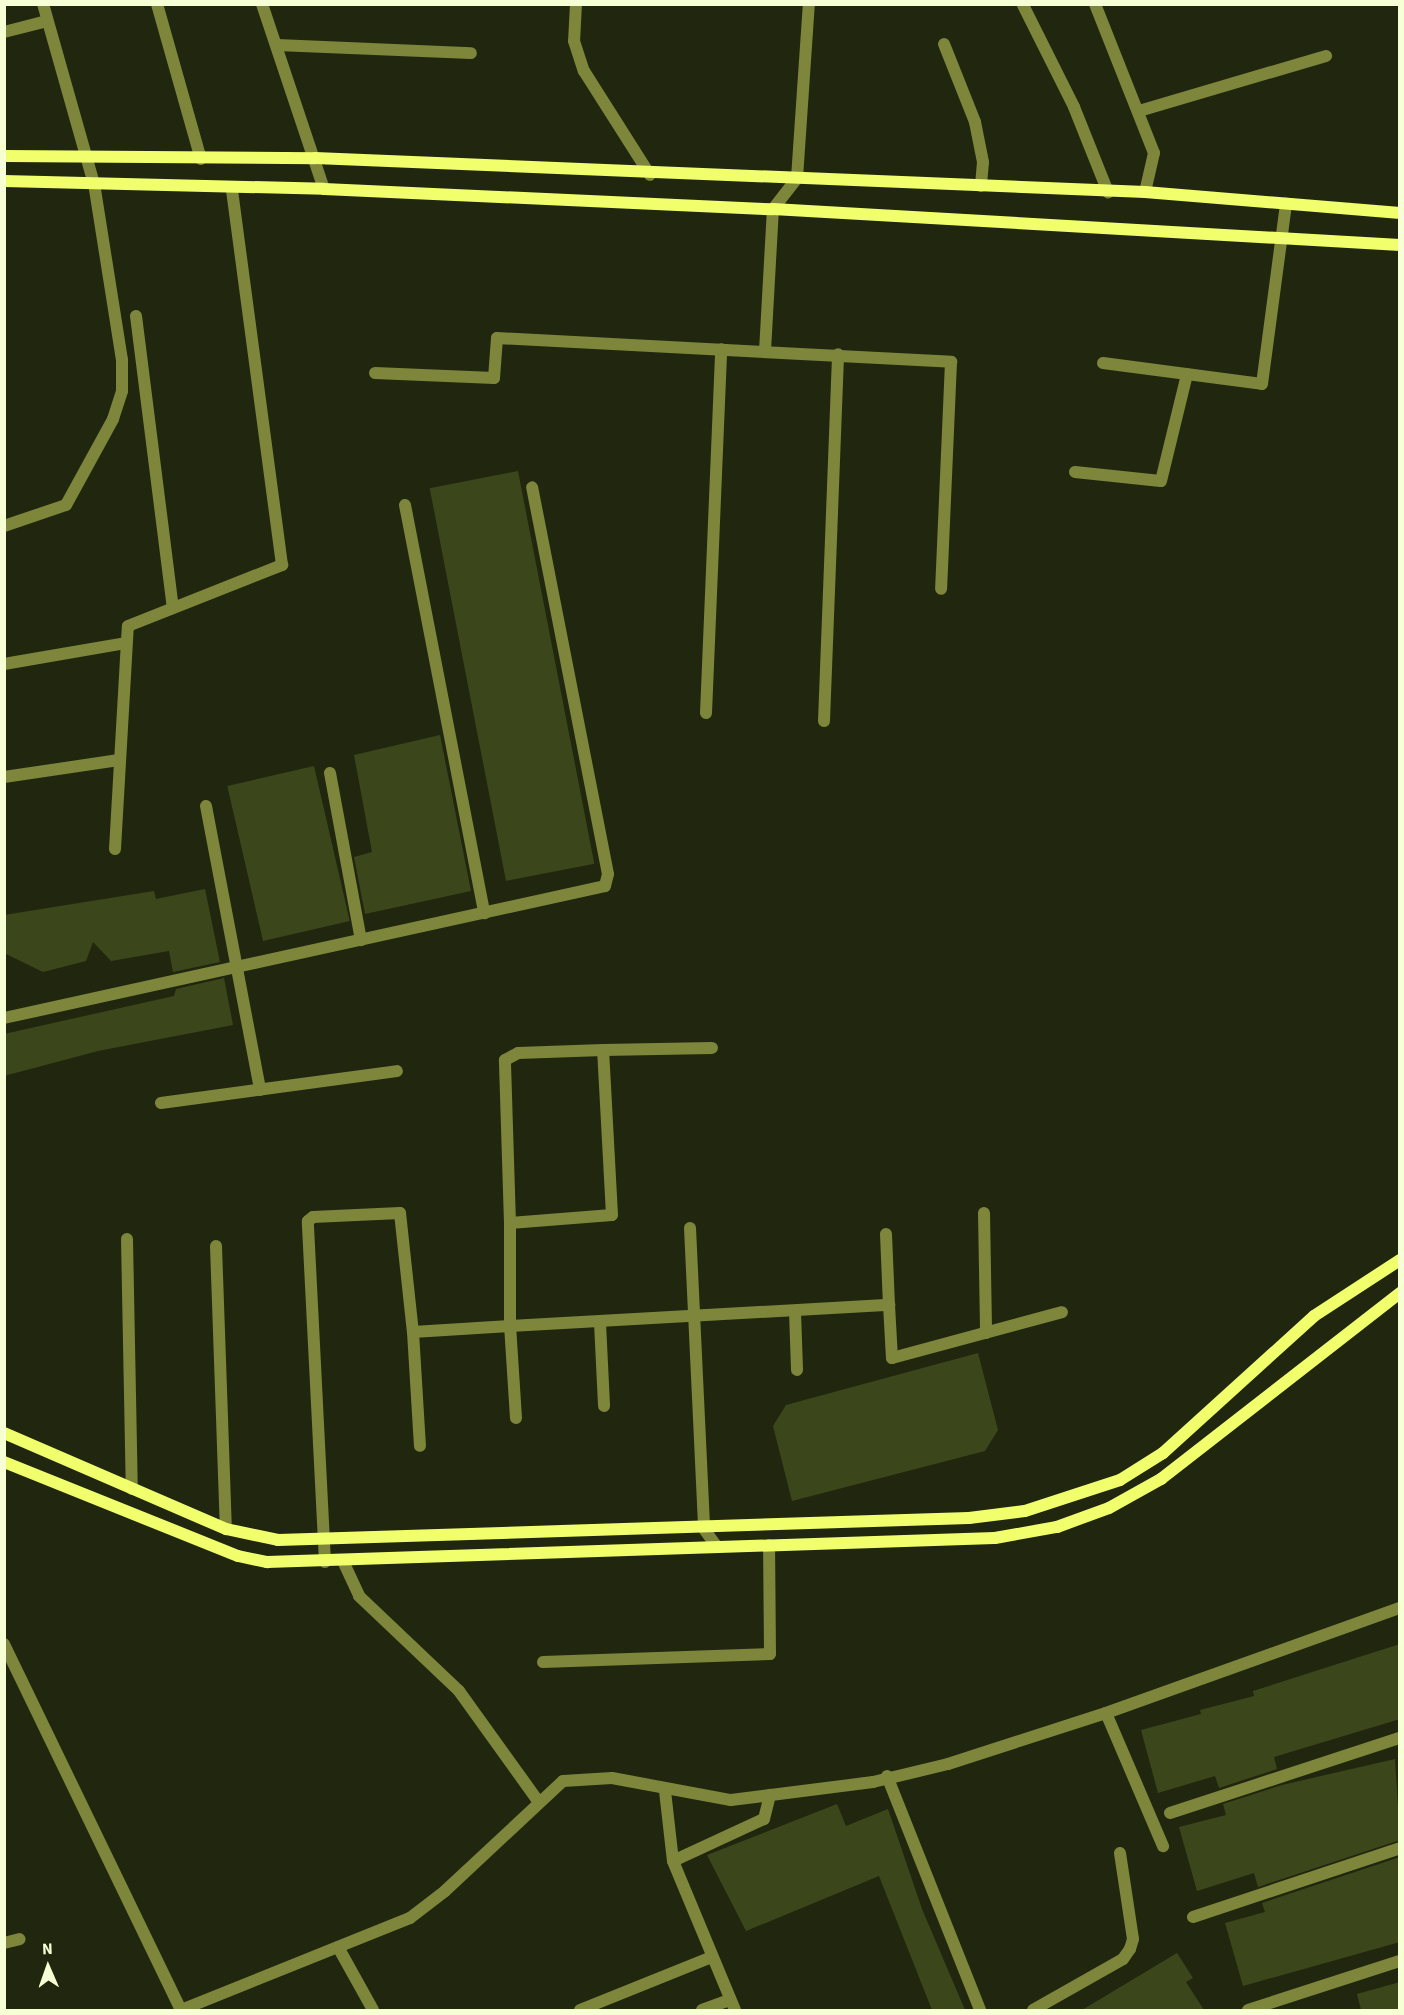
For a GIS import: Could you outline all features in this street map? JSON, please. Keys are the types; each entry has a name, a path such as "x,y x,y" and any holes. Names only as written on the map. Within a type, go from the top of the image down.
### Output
{"street":[{"path":"4,526 66,505 113,419 122,391 122,360 94,184 43,4"},
{"path":"157,4 201,159"},
{"path":"262,4 324,189"},
{"path":"576,4 574,40 584,71 650,175"},
{"path":"765,351 773,209 797,178 809,4"},
{"path":"1095,4 1139,111 1155,162 1144,192"},
{"path":"1023,5 1074,107 1108,192"},
{"path":"4,32 47,21"},
{"path":"944,44 975,122 983,162 981,186"},
{"path":"277,45 471,53"},
{"path":"1139,111 1326,56"},
{"path":"4,156 315,158 650,175 797,178 1144,192 1400,213"},
{"path":"4,181 324,189 773,209 1281,241 1400,245"},
{"path":"115,849 125,643 130,623 282,565 232,188"},
{"path":"1103,363 1262,384 1286,204"},
{"path":"136,316 173,608"},
{"path":"375,373 494,378 497,338 838,354 951,362 941,588"},
{"path":"706,713 721,349"},
{"path":"824,721 838,354"},
{"path":"1075,472 1161,481 1187,374"},
{"path":"4,1018 484,913 609,882 532,487"},
{"path":"405,505 484,913"},
{"path":"4,664 125,643"},
{"path":"4,777 119,760"},
{"path":"330,773 361,940"},
{"path":"206,806 260,1090"},
{"path":"516,1418 510,1326 510,1223 505,1060 518,1053 712,1048"},
{"path":"510,1223 612,1215 603,1050"},
{"path":"161,1103 397,1071"},
{"path":"325,1562 308,1221 313,1217 400,1213 413,1332 420,1446"},
{"path":"984,1213 986,1333"},
{"path":"690,1228 704,1528 717,1547"},
{"path":"886,1234 892,1358 1062,1312"},
{"path":"127,1239 132,1489"},
{"path":"216,1246 226,1529"},
{"path":"4,1433 226,1529 250,1537 323,1541 969,1518 1026,1511 1120,1480 1163,1453 1314,1316 1400,1260"},
{"path":"4,1461 238,1556 267,1562 325,1562 995,1538 1057,1527 1109,1508 1189,1461 1400,1293"},
{"path":"413,1332 694,1319 889,1305"},
{"path":"795,1312 797,1370"},
{"path":"600,1323 604,1406"},
{"path":"543,1662 770,1654 769,1545"},
{"path":"343,1561 359,1596 459,1691 538,1801"},
{"path":"4,1644 180,2010 410,1918 446,1891 538,1801 563,1781 612,1778 665,1791 731,1800 887,1776 948,1764 1106,1713 1400,1608"},
{"path":"1106,1713 1163,1846"},
{"path":"1170,1813 1400,1737"},
{"path":"887,1776 980,2010"},
{"path":"665,1791 673,1861 733,2005 702,2010"},
{"path":"673,1861 764,1819 770,1795"},
{"path":"1192,1917 1400,1848"},
{"path":"1033,2010 1123,1959 1130,1949 1133,1939 1120,1853"},
{"path":"4,1943 20,1939"},
{"path":"338,1947 374,2010"},
{"path":"580,2010 712,1957"},
{"path":"1248,2010 1400,1961"}],"building":[{"path":"518,471 594,864 506,881 430,488"},
{"path":"440,735 471,891 365,914 354,857 372,852 354,755"},
{"path":"314,766 350,921 263,941 227,786"},
{"path":"205,889 220,962 173,972 169,951 111,961 93,942 86,961 43,972 4,953 4,915 154,891 156,899"},
{"path":"224,978 233,1025 98,1051 4,1076 4,1034 174,996 176,989"},
{"path":"978,1353 998,1430 985,1451 792,1501 773,1426 786,1405"},
{"path":"1400,1644 1400,1719 1274,1757 1277,1769 1219,1788 1215,1776 1158,1793 1141,1730 1201,1714 1200,1710 1254,1696 1253,1691"},
{"path":"1395,1759 1400,1840 1258,1887 1254,1873 1197,1891 1179,1827 1226,1815 1223,1804 1282,1785"},
{"path":"837,1804 846,1826 888,1809 922,1909 965,2010 932,2010 879,1876 746,1931 707,1855"},
{"path":"1400,1857 1400,1942 1243,1986 1225,1923 1265,1912 1262,1903"},
{"path":"1177,1953 1193,1978 1186,1982 1204,2010 1082,2010"},
{"path":"1400,1982 1400,2010 1361,2010 1357,1994"}]}
